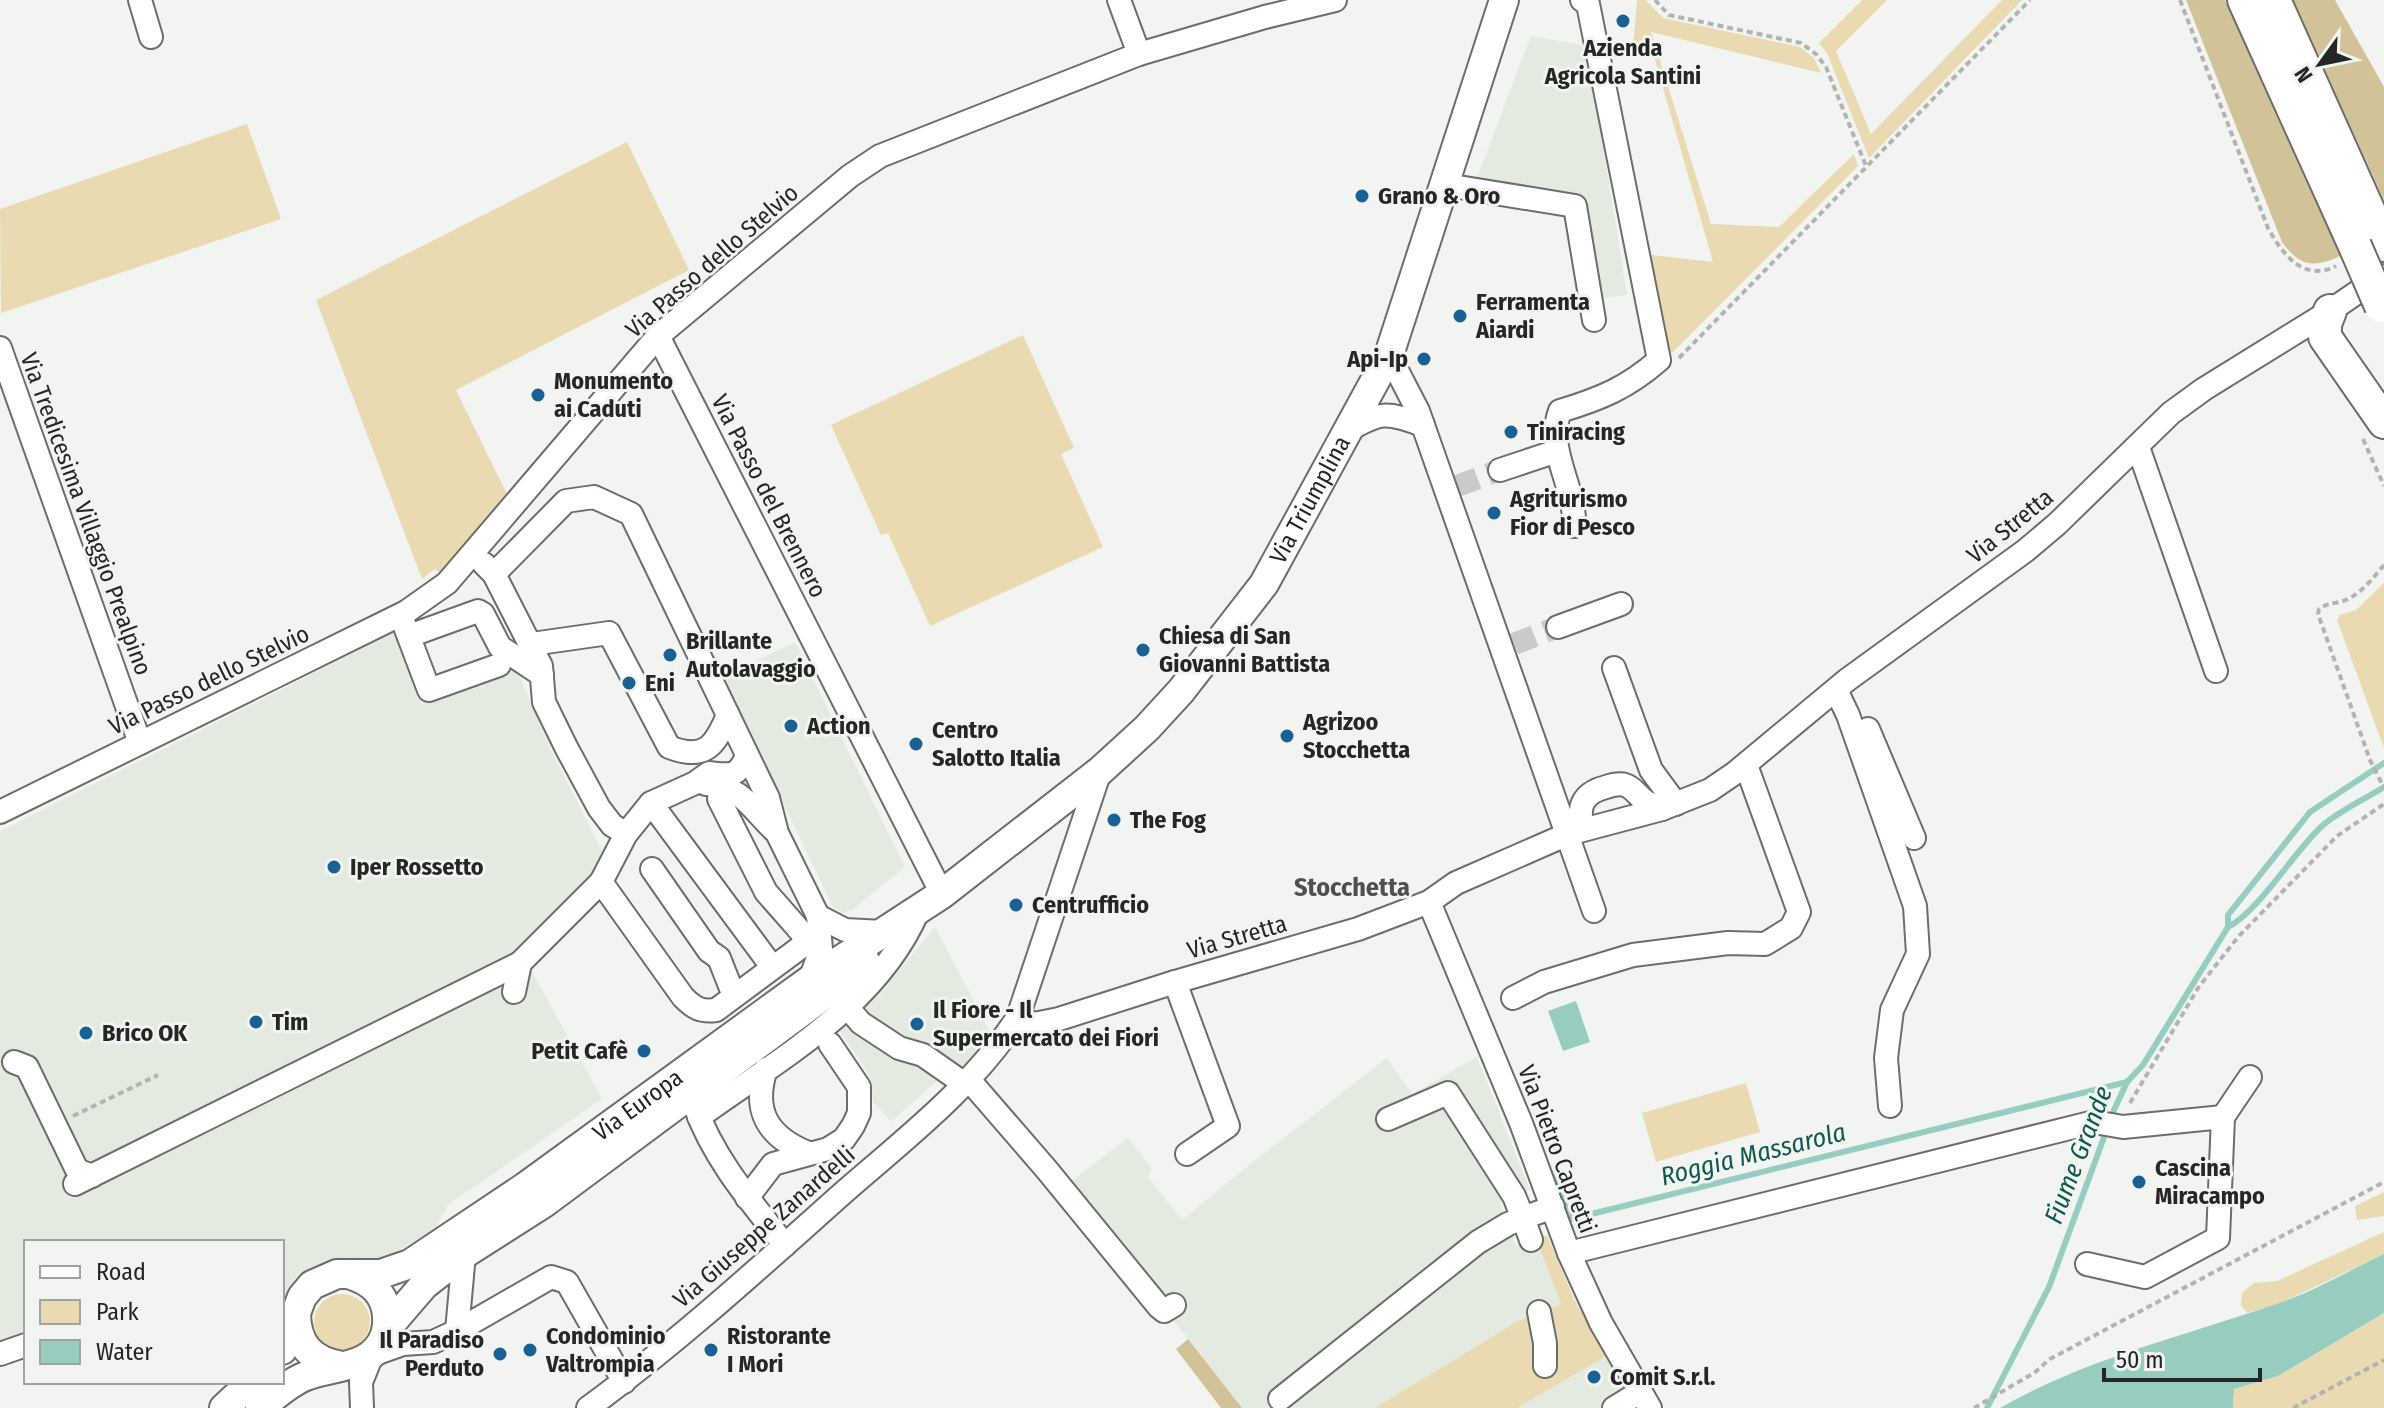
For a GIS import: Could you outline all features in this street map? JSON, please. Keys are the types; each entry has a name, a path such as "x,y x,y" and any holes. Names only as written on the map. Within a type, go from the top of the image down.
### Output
{"highway":[{"path":"2244,0 2365,246"},
{"path":"2274,0 2365,246 2383,309"},
{"path":"2330,311 2325,324 2325,337 2384,422"}],"main road":[{"name":"Via Triumplina","path":"942,894 1100,771 1147,728 1181,691 1264,584 1389,355 1504,0"},
{"name":"Via Europa","path":"331,1275 381,1274 410,1264 538,1178 810,980 942,894"},
{"name":"Via Europa","path":"372,1355 382,1343 387,1328 424,1285 464,1254 695,1106 843,981 918,911"},
{"path":"284,1343 294,1308 312,1285 331,1275 362,1279 374,1287 388,1313 387,1328"},
{"path":"294,1308 296,1329 302,1344 312,1356 327,1364 342,1366"},
{"path":"260,1408 304,1376 358,1363 372,1355"},
{"path":"224,1408 250,1384"}],"street":[{"path":"140,0 151,37"},
{"path":"1119,0 1139,54"},
{"name":"Via Passo dello Stelvio","path":"0,812 140,743 405,626 447,583 658,336 850,176 880,156 1139,54 1335,0"},
{"path":"1574,526 1575,507 1557,451 1554,426 1560,411 1601,399 1638,378 1659,360 1588,4 1582,0"},
{"path":"1446,185 1575,206 1594,320"},
{"name":"Via Stretta","path":"1018,1017 1034,1024 1059,1019 1358,929 1429,902 1456,883 1576,832 1669,806 1710,790 1746,765 1841,685 2025,551 2171,413 2384,274"},
{"name":"Via Passo del Brennero","path":"658,336 942,894"},
{"name":"Via Tredicesima Villaggio Prealpino","path":"0,348 140,743"},
{"path":"1389,355 1452,488 1576,832 1594,911"},
{"path":"1347,431 1373,416 1394,415 1423,425"},
{"path":"2138,447 2216,671"},
{"path":"1500,470 1557,451"},
{"path":"494,574 566,501 594,497 631,514 768,798 777,833 818,916 821,949 810,980"},
{"path":"471,553 494,574 532,644 541,666 544,702 599,808 612,825 626,834"},
{"path":"1558,627 1621,604"},
{"path":"499,665 429,690 405,626 478,611 483,614 500,647 542,675"},
{"path":"532,644 609,633 669,747 682,752 695,754 716,742 728,715"},
{"path":"1614,668 1651,770 1669,806"},
{"path":"1841,685 1914,838"},
{"path":"1841,685 1848,715 1915,906 1918,954 1892,1010 1886,1058 1890,1106"},
{"path":"14,1062 27,1067 40,1105 55,1126 65,1156 84,1180 120,1168 431,1015 520,963 601,882 626,834 651,803 695,783 709,773 730,775 741,769 747,756"},
{"path":"1513,998 1544,982 1633,955 1728,943 1765,944 1791,928 1799,912 1746,765"},
{"name":"Via Triumplina","path":"1018,1017 1100,771"},
{"path":"695,783 722,785 747,799 777,833"},
{"path":"1576,832 1583,799 1591,792 1608,787 1622,784 1633,789 1646,802 1669,806"},
{"path":"601,882 683,997 694,1008 716,1010 805,944 802,933 771,900 719,799"},
{"path":"651,803 767,960"},
{"path":"761,882 794,867"},
{"path":"652,869 709,951 719,958 730,999"},
{"name":"Via Pietro Capretti","path":"1429,902 1521,1123 1569,1253 1601,1323 1645,1400"},
{"path":"785,1245 747,1198 717,1152 695,1106 766,1069 867,990 906,939 918,911"},
{"path":"818,916 845,930 884,932"},
{"path":"480,989 514,992 514,980 520,963"},
{"path":"1175,982 1228,1126 1187,1154"},
{"path":"847,1007 861,1023 899,1048 923,1055 968,1083 1047,1170 1159,1307 1164,1311 1174,1305"},
{"path":"968,1083 997,1050 1018,1017"},
{"path":"747,1198 773,1164 828,1149 844,1139 859,1113 859,1087 830,1044"},
{"path":"766,1069 761,1084 761,1105 766,1122 790,1146 808,1153"},
{"path":"2087,1264 2145,1277 2218,1238 2223,1117 2250,1077"},
{"name":"Via Giuseppe Zanardelli","path":"588,1408 624,1382 785,1245 968,1083"},
{"path":"1388,1119 1448,1093 1514,1196 1531,1240"},
{"path":"1569,1253 2094,1122 2123,1127 2223,1117"},
{"path":"1280,1399 1478,1242 1508,1224 1553,1207"},
{"path":"457,1331 464,1254"},
{"path":"362,1408 361,1382 372,1355 403,1344 433,1342 551,1277 567,1282 624,1382"},
{"path":"1539,1312 1545,1343 1545,1366"},
{"path":"0,1354 24,1346"},
{"path":"1614,1408 1645,1400"}],"path":[{"path":"1655,0 1669,15 1801,43 1816,54 1826,67 1866,167"},
{"path":"1659,360 1675,362 2030,0"},
{"path":"2180,0 2268,228 2284,255 2303,268 2327,271 2365,246"},
{"path":"2384,565 2371,581 2349,599 2325,605 2318,614 2370,760 2384,788"},
{"path":"2132,1103 2198,988 2238,937 2337,836 2384,804"},
{"path":"55,1126 158,1075"},
{"path":"1974,1408 2034,1373 2050,1359 2384,1182"},
{"path":"2293,1408 2384,1360"}],"shaded area":[{"path":"2186,0 2225,0 2340,256 2308,263 2301,261 2282,242"},
{"path":"2293,0 2335,0 2384,87 2384,200"},
{"path":"1531,36 1587,46 1627,295 1597,299 1579,199 1477,178"},
{"path":"398,631 427,697 515,666 551,750 606,859 521,952 602,1099 449,1204 435,1229 373,1265 337,1269 284,1323 284,1240 24,1240 24,1355 0,1365 0,831"},
{"path":"795,642 905,867 853,909 843,913 833,907 723,677"},
{"name":"Il Fiore - Il Supermercato dei Fiori","path":"935,927 991,1034 963,1072 940,1078 891,1122 873,1102 872,1083 866,1069 840,1031 880,994"},
{"path":"1477,1057 1530,1190 1500,1202 1516,1246 1536,1239 1561,1304 1518,1321 1375,1408 1242,1408 1068,1184 1128,1138 1152,1169 1148,1177 1182,1220 1387,1058 1412,1094"},
{"path":"1188,1339 1242,1408 1221,1408 1176,1349"},
{"name":"Comit S.r.l.","path":"1606,1356 1637,1408 1517,1408"}],"green space":[{"path":"1637,0 1646,0 1663,18 1800,47 1814,58 1821,73 1651,32 1711,224 1779,227 1854,154 1858,166 1673,352 1663,353 1644,254 1713,262 1653,53 1633,49"},
{"path":"1862,0 1887,0 1836,51 1871,134 2002,0 2022,0 1869,158 1827,53 1819,43"},
{"path":"247,124 281,219 1,313 0,209"},
{"path":"627,142 689,270 456,390 507,494 467,545 439,572 435,569 422,579 316,300"},
{"path":"1023,335 1074,448 1061,454 1103,547 930,626 888,533 881,535 831,425"},
{"path":"2384,583 2384,748 2337,620 2340,615 2356,610"},
{"path":"1746,1083 1760,1132 1656,1162 1642,1113"},
{"path":"2384,1192 2384,1216 2357,1220 2355,1206"},
{"path":"2384,1232 2384,1254 2283,1302 2247,1313 2241,1305 2242,1293 2254,1283 2277,1281"},
{"path":"1547,1235 1574,1299 1606,1356 1517,1408 1375,1408 1518,1321 1561,1304 1536,1239"},
{"path":"342,1294 362,1302 370,1322 362,1342 342,1350 322,1342 314,1322 322,1302"},
{"path":"2384,1313 2384,1408 2233,1408 2234,1389 2278,1376"}],"water":[{"path":"1576,1001 1590,1042 1563,1051 1548,1011"},
{"path":"2384,1254 2384,1313 2278,1376 2234,1389 2233,1408 2000,1408 2067,1375 2292,1298"}],"waterway":[{"path":"2228,927 2228,915 2310,812 2384,763"},
{"name":"Fiume Grande","path":"1987,1408 2049,1287 2127,1082 2143,1065 2228,927 2251,909 2321,827 2384,787"},
{"name":"Roggia Massarola","path":"1550,1172 1571,1219 2127,1082"}],"tunnel":[{"path":"1457,486 1500,470"},
{"path":"1514,644 1558,627"},
{"path":"767,960 830,1044"}],"place":[{"name":"Azienda Agricola Santini","path":"1623,21"},
{"name":"Grano & Oro","path":"1362,196"},
{"name":"Ferramenta Aiardi","path":"1460,316"},
{"name":"Api-Ip","path":"1424,359"},
{"name":"Monumento ai Caduti","path":"538,395"},
{"name":"Tiniracing","path":"1511,432"},
{"name":"Agriturismo Fior di Pesco","path":"1494,513"},
{"name":"Chiesa di San Giovanni Battista","path":"1143,650"},
{"name":"Brillante Autolavaggio","path":"670,655"},
{"name":"Eni","path":"629,683"},
{"name":"Action","path":"791,726"},
{"name":"Agrizoo Stocchetta","path":"1287,736"},
{"name":"Centro Salotto Italia","path":"916,744"},
{"name":"The Fog","path":"1114,820"},
{"name":"Iper Rossetto","path":"334,867"},
{"name":"Centrufficio","path":"1016,905"},
{"name":"Tim","path":"256,1022"},
{"name":"Il Fiore - Il Supermercato dei Fiori","path":"917,1024"},
{"name":"Brico OK","path":"86,1033"},
{"name":"Petit Cafè","path":"644,1051"},
{"name":"Cascina Miracampo","path":"2139,1182"},
{"name":"Condominio Valtrompia","path":"530,1350"},
{"name":"Ristorante I Mori","path":"711,1350"},
{"name":"Il Paradiso Perduto","path":"500,1354"},
{"name":"Comit S.r.l.","path":"1594,1377"}],"district":[{"name":"Stocchetta","path":"1352,887"}]}
